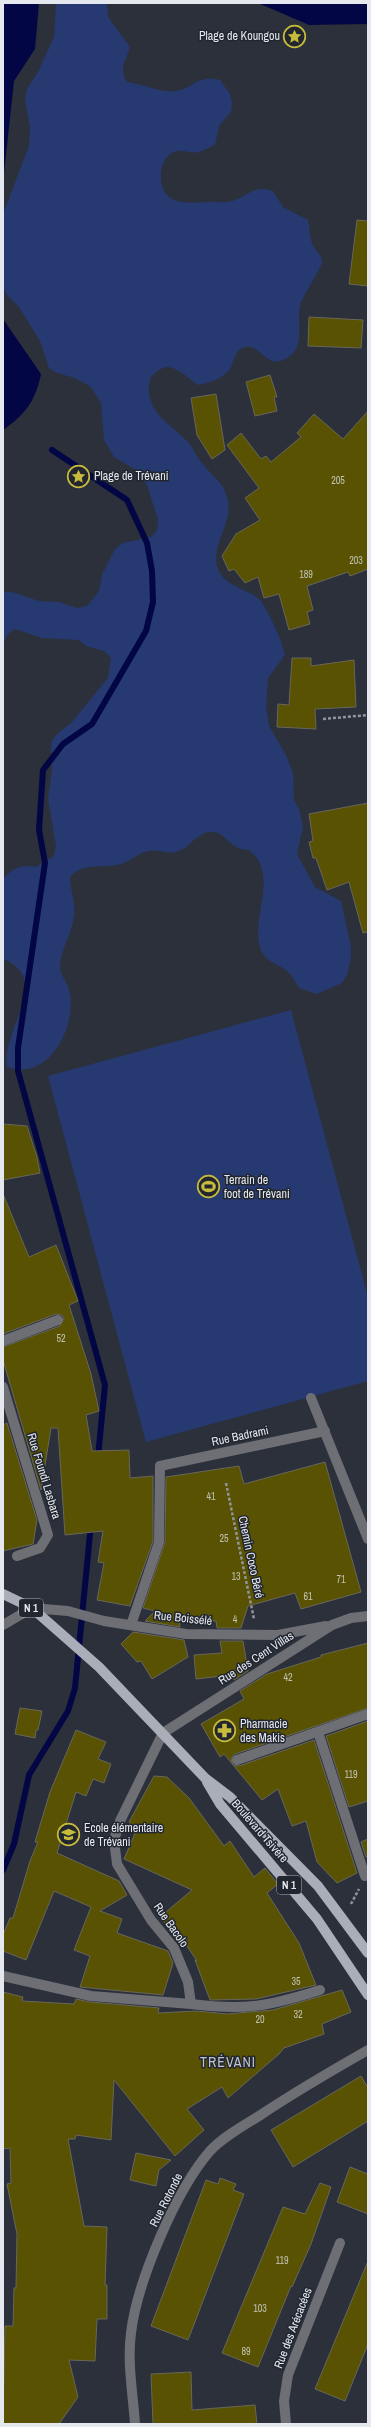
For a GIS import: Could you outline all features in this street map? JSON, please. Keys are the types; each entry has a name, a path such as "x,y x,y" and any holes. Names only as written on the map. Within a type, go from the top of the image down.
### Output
{"main road":[{"name":"N 1","path":"3,1594 32,1608"},
{"name":"Boulevard Tsivère","path":"32,1608 100,1666 205,1778 230,1797 318,1886 342,1916 368,1953"},
{"name":"Boulevard Tsivère","path":"205,1778 220,1804 317,1919 368,1995"}],"street":[{"path":"3,1340 58,1320"},
{"name":"Rue Foundi Lasbara","path":"3,1387 48,1536 40,1548 16,1556"},
{"path":"311,1398 368,1539"},
{"name":"Rue Badrami","path":"131,1625 159,1542 160,1466 325,1431"},
{"path":"3,1625 32,1608"},
{"name":"Rue Boissélé","path":"32,1608 68,1611 104,1621 186,1634 257,1636 278,1635 332,1625"},
{"name":"Rue des Cent Villas","path":"163,1733 332,1625 351,1618 368,1616"},
{"path":"237,1760 368,1714"},
{"path":"318,1732 365,1876"},
{"name":"Rue Bacolo","path":"163,1733 142,1772 114,1840 118,1864 151,1920 174,1948 188,1982 191,2004"},
{"path":"3,1976 91,1996 244,2008 281,2003 320,1990"},
{"name":"Rue Rotonde","path":"135,2424 130,2364 131,2334 136,2306 150,2263 182,2193 211,2151 232,2133 308,2084 368,2050"},
{"name":"Rue des Arécacées","path":"286,2424 284,2401 288,2375 340,2243"}],"path":[{"path":"323,719 368,715"},
{"name":"Chemin Coco Béré","path":"226,1482 257,1636"},
{"path":"342,1916 347,1911 365,1876"}],"shaded area":[{"path":"3,3 39,3 35,49 14,81 3,182"},
{"path":"56,3 107,3 108,17 130,47 123,68 124,77 127,82 158,90 176,91 188,87 200,80 212,79 220,80 230,94 232,103 231,112 219,126 215,145 202,151 177,151 169,155 164,162 161,180 167,195 178,201 192,203 228,202 255,190 266,189 273,191 283,207 308,220 312,244 321,258 322,262 319,271 300,306 299,340 295,351 290,356 282,360 270,360 254,348 245,347 241,348 237,353 230,369 216,380 198,385 179,371 165,367 158,370 151,377 149,391 151,400 158,414 188,442 201,462 223,487 228,499 227,520 217,549 216,559 221,575 231,584 259,599 270,617 282,643 285,655 268,678 266,707 269,726 286,755 293,773 294,800 299,809 303,827 297,854 315,887 341,901 351,947 351,957 347,975 342,983 317,994 299,988 289,973 266,958 261,950 258,938 264,884 263,872 258,860 249,850 236,847 221,834 216,832 201,835 185,848 176,852 149,851 141,853 121,864 81,869 70,877 74,916 73,923 62,953 60,966 61,973 69,990 71,1008 64,1036 47,1060 35,1067 22,1070 7,1067 7,1053 25,993 24,979 18,968 3,959 3,879 10,872 18,868 26,866 36,867 54,856 56,846 48,799 52,770 51,742 57,734 72,722 108,677 111,658 104,651 86,646 79,640 42,638 15,629 8,634 3,643 3,592 12,592 39,601 59,602 77,608 87,606 99,591 102,575 115,549 123,543 151,537 157,530 158,520 147,485 142,477 136,470 114,457 104,440 101,403 91,387 75,378 57,373 49,368 40,341 19,307 6,294 3,286 3,214 29,146 30,127 25,99 27,89 38,72 54,37"},
{"path":"258,3 368,3 368,24 309,25"},
{"path":"3,319 41,374 33,399 18,419 3,430"},
{"name":"Terrain de foot de Trévani","path":"291,1010 368,1297 368,1381 146,1442 48,1076"}],"building":[{"path":"357,220 368,221 368,286 349,284"},
{"path":"309,317 363,320 361,348 308,346"},
{"path":"270,375 277,397 274,397 277,411 255,416 246,382"},
{"path":"216,394 225,450 212,459 197,435 191,398"},
{"path":"368,411 368,569 350,576 348,572 307,586 313,610 307,612 310,624 289,630 279,594 264,598 258,577 245,583 234,569 229,571 222,556 236,534 260,520 245,498 259,488 227,445 241,433 261,459 266,456 271,462 301,437 297,433 314,414 343,439"},
{"path":"292,658 311,658 311,666 354,660 356,707 315,709 316,729 277,727 278,704 289,705"},
{"path":"368,803 368,932 363,933 349,882 327,890 316,858 313,858 309,842 313,841 309,814"},
{"path":"3,1124 27,1126 37,1157 40,1173 3,1180"},
{"path":"3,1194 29,1257 56,1245 78,1301 69,1305 91,1374 99,1411 86,1415 92,1451 129,1450 130,1478 153,1476 153,1541 130,1606 97,1600 104,1563 98,1562 103,1531 65,1535 58,1428 51,1428 41,1490 3,1360 3,1347 60,1326 64,1318 62,1315 56,1314 3,1334"},
{"path":"7,1423 37,1520 33,1544 3,1551 3,1425"},
{"path":"325,1462 361,1592 301,1609 295,1593 248,1606 241,1628 217,1628 216,1621 179,1620 180,1627 145,1621 155,1611 143,1608 165,1542 166,1477 239,1466 244,1484"},
{"path":"133,1632 184,1640 188,1657 152,1679 141,1661 137,1662 121,1644"},
{"path":"220,1641 243,1641 248,1671 234,1680 232,1675 196,1679 194,1655 222,1653"},
{"path":"368,1643 368,1708 235,1754 231,1759 233,1765 224,1754 220,1757 201,1724 244,1699 240,1691 267,1674 321,1657 321,1655"},
{"path":"20,1708 42,1711 35,1738 15,1734"},
{"path":"368,1721 368,1801 349,1807 326,1736"},
{"path":"76,1730 106,1742 98,1759 111,1764 104,1783 93,1779 86,1796 76,1792 57,1853 119,1881 127,1895 100,1911 122,1919 117,1933 168,1951 173,1963 163,1995 80,1987 90,1956 74,1950 91,1907 54,1891 26,1960 3,1951 3,1935 10,1918 13,1918 30,1861 38,1842 35,1842 50,1792"},
{"path":"314,1740 357,1873 337,1883 317,1862 306,1821 292,1826 278,1789 262,1800 233,1765 239,1766"},
{"path":"154,1776 167,1777 189,1798 224,1846 230,1841 254,1877 265,1868 278,1884 267,1893 299,1943 316,1985 256,1999 210,2000 195,1960 197,1961 181,1937 180,1941 160,1917 192,1890 124,1859 136,1831 129,1822"},
{"path":"368,1839 368,1857 366,1857 361,1842"},
{"path":"342,1990 351,2012 322,2024 324,2034 284,2048 228,2098 222,2087 187,2109 204,2130 175,2156 114,2080 111,2140 76,2135 75,2139 68,2139 84,2226 107,2227 105,2285 107,2285 107,2319 97,2319 95,2361 69,2360 78,2397 59,2424 3,2424 5,2326 13,2326 14,2288 16,2288 17,2234 7,2184 11,2183 10,2148 3,2149 3,1992 23,1997 22,2001 74,2004 76,1999 90,2002 159,2008 158,2013 196,2011 227,2014 273,2010"},
{"path":"361,2076 368,2088 368,2121 293,2167 271,2130"},
{"path":"136,2153 171,2160 159,2170 156,2186 130,2180"},
{"path":"350,2167 368,2174 368,2214 337,2202"},
{"path":"220,2178 236,2184 233,2190 244,2194 188,2340 151,2326 206,2180 218,2184"},
{"path":"320,2183 331,2187 311,2244 292,2287 291,2286 258,2367 222,2353 283,2207 305,2214"},
{"path":"368,2261 368,2344 345,2401 315,2389"},
{"path":"191,2372 192,2410 255,2405 257,2424 153,2424 151,2374"}],"waterway":[{"path":"52,450 127,500 147,543 152,571 153,602 146,631 92,724 63,744 43,770 39,830 45,863 18,1048 18,1071 105,1385 98,1457"},
{"path":"3,1870 14,1844 29,1775 68,1711 75,1688 91,1524"}],"place":[{"name":"Plage de Koungou","path":"295,36"},
{"name":"Plage de Trévani","path":"78,476"},
{"name":"Terrain de foot de Trévani","path":"208,1187"},
{"name":"Pharmacie des Makis","path":"225,1731"},
{"name":"Ecole élémentaire de Trévani","path":"68,1835"}],"district":[{"name":"TRÉVANI","path":"228,2062"}]}
